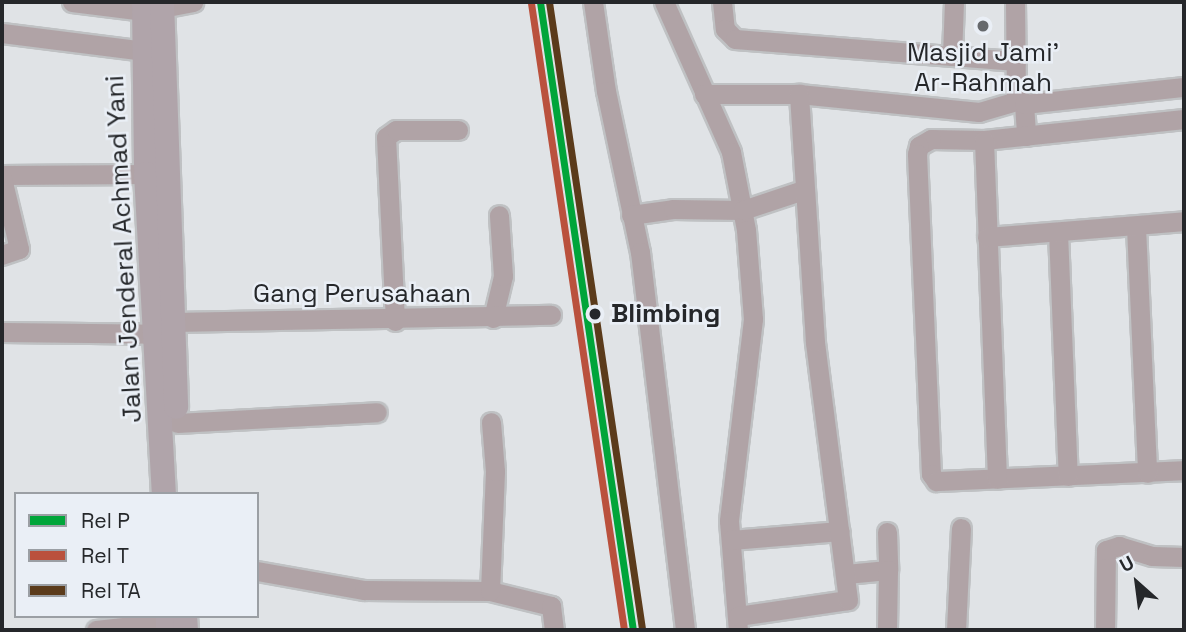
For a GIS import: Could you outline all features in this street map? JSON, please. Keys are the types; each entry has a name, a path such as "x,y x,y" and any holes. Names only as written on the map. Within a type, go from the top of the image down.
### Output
{"main road":[{"name":"Jalan Jenderal Achmad Yani","path":"153,6 145,51 154,138 146,174 177,423 180,492"},
{"name":"Jalan Jenderal Achmad Yani","path":"153,6 154,138 164,328 164,492"}],"street":[{"path":"72,2 153,6 193,2"},
{"path":"593,2 618,157 640,252 685,630"},
{"path":"664,2 731,152 743,210 754,308 735,451 731,540 738,623 845,603 846,574 819,379 803,190 799,94"},
{"path":"722,2 725,29 735,39 1016,61"},
{"path":"951,56 954,2"},
{"path":"1015,2 1016,61 1026,136"},
{"path":"2,33 145,51"},
{"path":"704,94 799,94 979,113 1022,102 1184,87"},
{"path":"1184,119 984,140 928,139 917,154 931,474 942,483 1184,470"},
{"path":"395,321 386,136 396,130 458,130"},
{"path":"984,140 996,479"},
{"path":"2,255 19,249 2,177 146,174"},
{"path":"631,215 673,209 743,210 803,190"},
{"path":"493,318 503,276 499,215"},
{"path":"987,237 1184,221"},
{"path":"1136,227 1147,473"},
{"path":"1058,232 1068,476"},
{"name":"Gang Perusahaan","path":"2,332 551,315"},
{"path":"177,423 377,412"},
{"path":"490,592 495,505 491,422"},
{"path":"956,630 961,528"},
{"path":"731,540 840,531"},
{"path":"887,532 887,630"},
{"path":"1105,630 1106,550 1119,546 1152,556 1184,557"},
{"path":"846,574 888,569"},
{"path":"259,571 363,590 490,592 548,605 555,621"},
{"path":"96,630 175,623"}],"rail line":[{"name":"P","path":"540,2 633,630"},
{"name":"TA","path":"549,2 642,629"},
{"name":"T","path":"531,3 624,630"}],"place":[{"name":"Masjid Jami' Ar-Rahmah","path":"983,26"},
{"name":"Blimbing","path":"595,314"}]}
